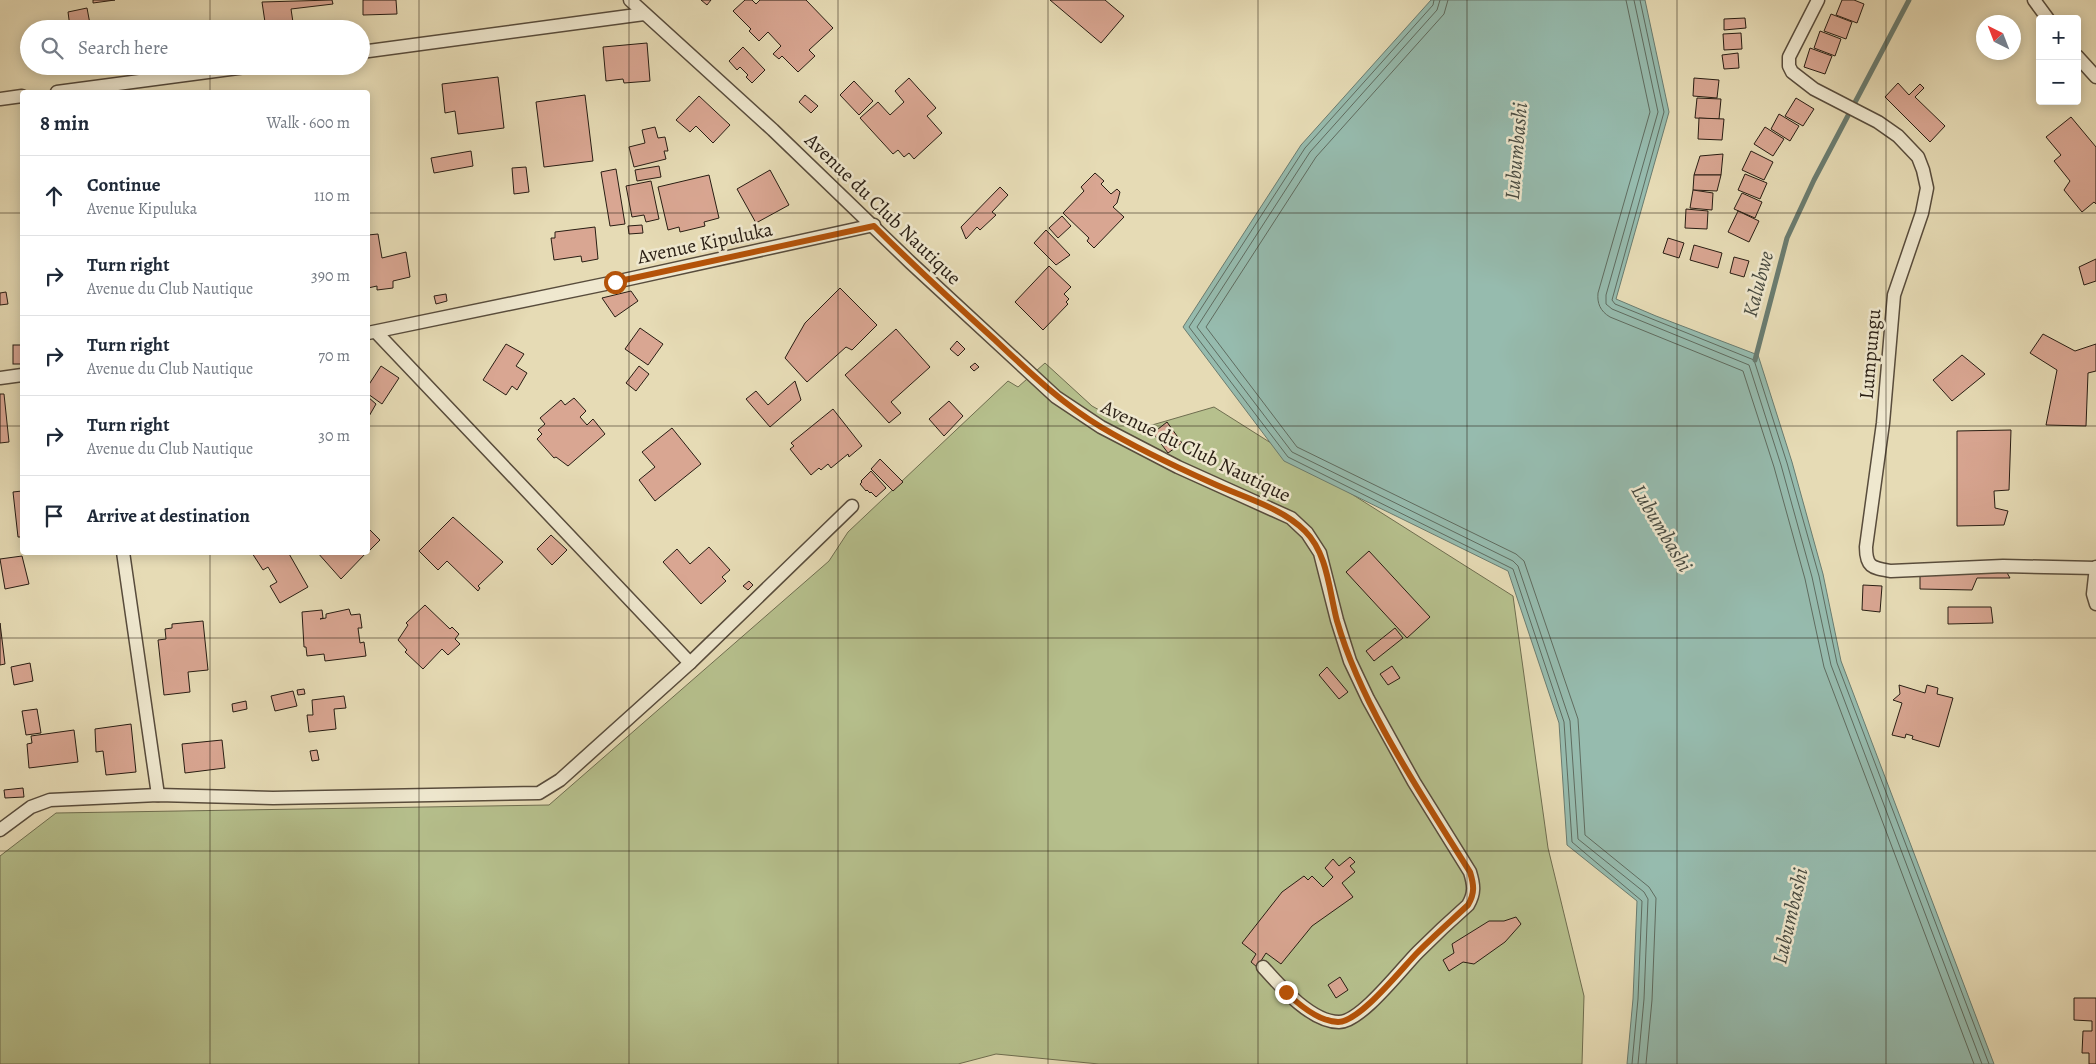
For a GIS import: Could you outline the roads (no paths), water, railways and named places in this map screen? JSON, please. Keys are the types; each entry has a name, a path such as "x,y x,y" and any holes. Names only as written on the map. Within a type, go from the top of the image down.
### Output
{"street":[{"name":"Avenue du Club Nautique","path":"630,0 773,130 911,263 1056,397 1109,432 1178,467 1291,518 1307,533 1320,553 1337,620 1350,661 1368,699 1410,774 1470,872 1474,883 1474,895 1468,905 1418,952 1374,1000 1348,1019 1339,1022 1311,1012 1297,1003 1262,968"},
{"name":"Lumpungu","path":"1818,0 1789,57 1788,66 1792,72 1814,89 1878,122 1898,136 1918,157 1923,170 1926,188 1922,213 1894,295 1882,423 1866,559 1870,566 1891,570 2003,566 2096,568"},
{"path":"2034,0 2045,15"},
{"path":"370,51 644,14"},
{"path":"2081,60 2096,77"},
{"path":"72,90 185,75"},
{"path":"0,98 20,96"},
{"name":"Avenue Kipuluka","path":"372,332 874,226"},
{"path":"372,332 690,663"},
{"path":"0,378 20,375"},
{"path":"0,830 40,802 50,800 158,795 273,798 539,793 560,780 690,663 852,506"},
{"path":"123,555 158,795"},
{"path":"2096,568 2094,594 2096,604"}],"water":[{"name":"Lubumbashi","path":"1431,0 1645,0 1669,112 1616,299 1758,355 1792,462 1823,574 1841,661 1994,1064 1627,1064 1633,999 1637,901 1567,845 1559,723 1508,571 1284,461 1183,327 1301,145"}],"waterway":[{"name":"Kalubwe","path":"1755,360 1787,238 1814,180 1909,0"}]}
